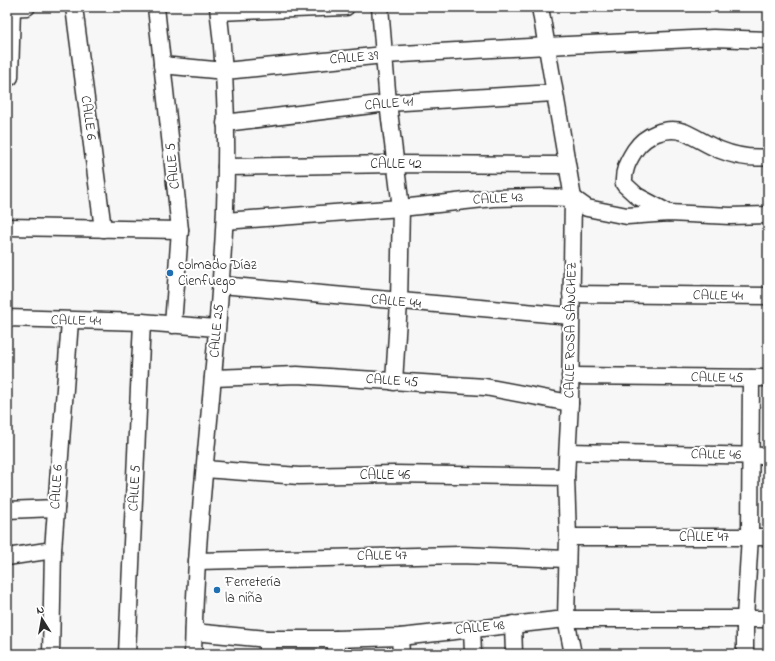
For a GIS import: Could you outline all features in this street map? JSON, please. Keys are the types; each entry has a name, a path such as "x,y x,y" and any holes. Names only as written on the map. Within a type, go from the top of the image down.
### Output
{"street":[{"name":"CALLE 6","path":"74,7 103,228"},
{"name":"CALLE 5","path":"156,7 180,230 173,325"},
{"path":"219,10 346,7"},
{"path":"380,7 388,103 401,208 399,302 394,382"},
{"name":"CALLE ROSA SÁNCHEZ","path":"540,7 566,165 573,198 570,403 566,477 568,537 566,619 574,654"},
{"path":"10,77 15,8"},
{"name":"CALLE 25","path":"193,654 197,561 216,328 221,285 225,221 225,71 219,10"},
{"name":"CALLE 39","path":"162,65 225,71 384,56 547,46 713,38 768,40"},
{"name":"CALLE 41","path":"225,122 388,103 554,93"},
{"path":"668,213 637,196 624,184 626,165 640,143 650,136 664,130 682,132 719,150 742,157 768,157"},
{"name":"CALLE 42","path":"226,167 396,164 566,165"},
{"name":"CALLE 43","path":"225,221 401,208 493,198 573,198"},
{"path":"573,198 587,208 627,216 668,213 730,216 768,215"},
{"path":"7,227 180,230"},
{"name":"CALLE 44","path":"221,285 399,302 571,316"},
{"name":"CALLE 44","path":"571,294 768,296"},
{"name":"CALLE 44","path":"7,318 142,322 216,328"},
{"name":"CALLE 6","path":"51,654 53,550 70,321"},
{"name":"CALLE 5","path":"127,654 142,322"},
{"name":"CALLE 45","path":"213,378 297,375 485,387 570,403"},
{"name":"CALLE 45","path":"570,376 768,378"},
{"path":"745,654 745,618 750,536 749,456 751,378"},
{"name":"CALLE 46","path":"568,452 768,456"},
{"name":"CALLE 46","path":"205,469 299,476 394,474 566,477"},
{"path":"7,510 56,508"},
{"name":"CALLE 47","path":"568,537 768,537"},
{"path":"7,557 53,550"},
{"name":"CALLE 47","path":"197,561 460,555 567,559"},
{"name":"CALLE 48","path":"194,630 267,646 336,647 472,628 566,619 768,619"},
{"path":"513,624 514,654"},
{"path":"472,628 473,654"},
{"path":"400,637 401,654"}],"place":[{"name":"colmado Díaz Cienfuego","path":"170,273"},
{"name":"Ferretería la niña","path":"217,590"}]}
